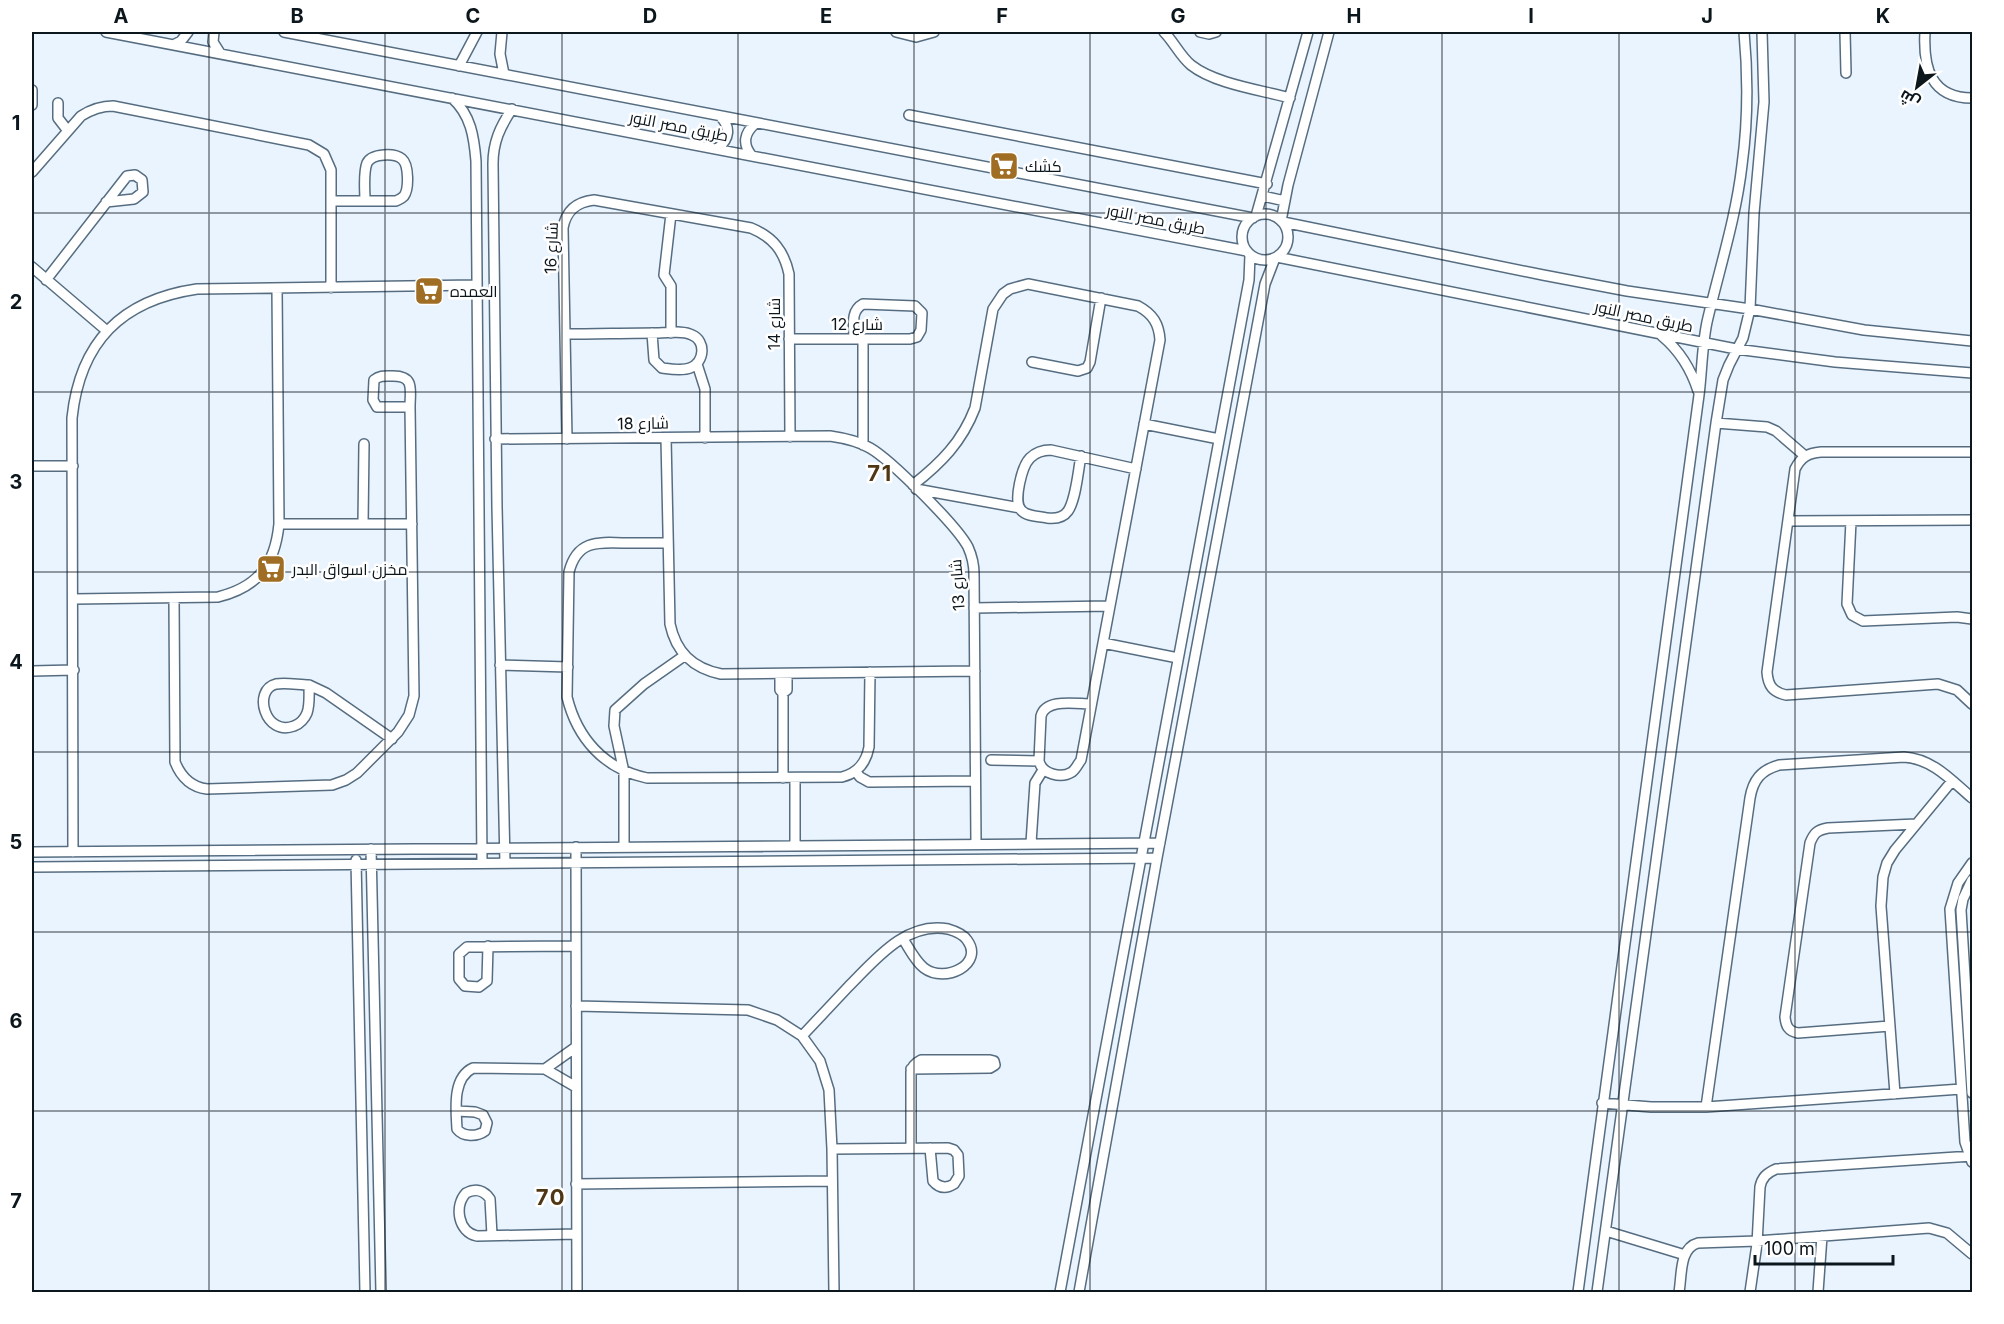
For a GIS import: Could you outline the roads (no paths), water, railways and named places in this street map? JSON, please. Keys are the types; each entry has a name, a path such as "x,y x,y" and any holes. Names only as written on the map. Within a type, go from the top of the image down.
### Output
{"street":[{"name":"طريق مصر النور","path":"106,32 1249,253"},
{"path":"175,44 181,41 188,32"},
{"path":"214,32 213,42 220,53"},
{"name":"طريق مصر النور","path":"284,32 1254,217"},
{"path":"459,66 477,32"},
{"path":"502,32 500,54 504,74"},
{"path":"897,32 916,37 934,32"},
{"path":"1164,32 1191,65 1204,72 1220,79 1290,98"},
{"path":"1200,32 1209,34 1216,32"},
{"path":"1276,258 1264,261 1249,253 1244,246 1242,233 1254,217 1267,184 1308,32"},
{"path":"1079,1293 1157,858 1265,284 1276,258 1285,249 1288,238 1282,221 1285,201 1329,32"},
{"path":"1578,1293 1708,320 1735,209 1743,164 1747,57 1744,32"},
{"path":"1597,1293 1716,423 1723,380 1745,332 1750,309 1754,213 1764,102 1762,32"},
{"path":"1845,32 1846,73"},
{"path":"1924,32 1932,79 1950,96 1972,98"},
{"path":"32,90 32,105"},
{"path":"452,98 468,118 475,153 482,863"},
{"path":"58,103 58,118 68,131"},
{"path":"32,172 35,161 88,111 113,106 309,145 319,150 330,165 331,288"},
{"path":"505,863 496,507 493,152 498,132 512,109"},
{"path":"909,115 1267,184"},
{"path":"717,149 727,137 728,129 720,116"},
{"path":"752,156 745,142 746,135 756,123"},
{"path":"331,201 365,201 396,201 402,198 406,189 407,167 404,160 396,156 371,158 366,165 365,201"},
{"path":"1263,196 1285,201"},
{"name":"شارع 16","path":"567,439 563,228 564,221 573,208 579,203 594,200 751,228"},
{"path":"46,280 106,202"},
{"path":"671,214 664,275 671,286 671,333"},
{"path":"1254,217 1269,215 1282,221"},
{"name":"طريق مصر النور","path":"1282,221 1543,276 1864,330 1972,341"},
{"name":"شارع 14","path":"751,228 773,240 787,262 790,437"},
{"path":"1060,1293 1249,280 1249,253"},
{"name":"طريق مصر النور","path":"1276,258 1705,344 1835,362 1972,373"},
{"path":"32,267 106,332"},
{"path":"1249,280 1259,280 1265,284"},
{"path":"914,487 944,459 970,422 975,408 993,309 1003,294 1019,285 1028,284 1138,306 1152,316 1157,323 1160,340 1081,760 1075,770 1066,775 1049,773 1041,766 991,760 989,763 975,761"},
{"path":"73,852 72,418 75,394 87,361 106,332 138,307 156,298 197,289 476,285"},
{"path":"74,599 218,597 234,593 249,585 261,574 271,558 277,541 279,524 277,288"},
{"path":"1032,362 1078,371 1087,368 1101,298"},
{"name":"شارع 12","path":"789,339 858,339 910,339 917,337 921,330 922,316 918,308 863,304 854,314 858,339"},
{"path":"565,334 652,333 688,333 700,343 702,354 697,364 687,369 666,369 659,366 653,356 652,333"},
{"path":"1660,334 1686,362 1694,376 1699,395"},
{"path":"858,339 863,445"},
{"path":"697,364 705,389 705,438"},
{"path":"477,368 495,368"},
{"path":"174,599 176,762 178,769 188,782 207,789 332,785 357,773 392,739 409,715 414,696 410,385 405,377 382,376 374,380 373,400 377,407 410,407"},
{"path":"1716,423 1767,427 1776,431 1805,456"},
{"path":"1144,424 1219,439"},
{"name":"شارع 13","path":"790,437 839,437 863,445 880,454 958,533 968,548 974,565 976,843"},
{"name":"شارع 18","path":"495,439 790,437"},
{"path":"666,438 670,624 672,635 684,656 694,665 721,674 975,671"},
{"path":"363,444 363,524"},
{"path":"1020,508 1017,499 1024,469 1031,457 1044,450 1136,468"},
{"path":"1972,452 1821,452 1805,456 1798,461 1795,469 1767,672 1767,681 1771,688 1785,695 1938,684 1957,690 1972,704"},
{"path":"914,487 1020,508 1027,514 1053,519 1065,514 1071,504 1080,456"},
{"path":"32,466 73,466"},
{"path":"479,507 496,507"},
{"path":"1788,521 1972,520"},
{"path":"1851,522 1847,604 1852,615 1863,621 1957,616 1972,619"},
{"path":"279,524 412,524"},
{"path":"668,543 596,542 580,550 569,572 567,697 576,724 593,750 609,763 646,778 842,777 856,772 863,765 869,747 870,672"},
{"path":"974,608 1110,606"},
{"path":"1103,643 1178,658"},
{"path":"624,847 624,771 614,726 615,710 644,684 684,656"},
{"path":"500,665 568,667"},
{"path":"32,670 74,669"},
{"path":"783,674 780,690 783,693 783,778"},
{"path":"309,685 307,713 299,723 287,728 280,727 269,720 264,708 264,695 269,688 277,684 309,685 326,693 392,739"},
{"path":"1031,843 1035,783 1041,766 1041,716 1045,707 1052,704 1091,704"},
{"path":"1706,1107 1750,798 1752,786 1758,776 1767,768 1779,765 1917,758 1929,762 1972,798"},
{"path":"856,772 869,782 975,781"},
{"path":"795,778 795,845"},
{"path":"1895,1094 1881,891 1887,863 1895,850 1952,781"},
{"path":"1890,1026 1798,1033 1791,1031 1786,1025 1785,1017 1813,835 1818,830 1828,828 1916,824"},
{"path":"32,852 1160,843"},
{"path":"576,847 577,1293"},
{"path":"356,849 365,1293"},
{"path":"371,849 381,1293"},
{"path":"32,867 1157,858"},
{"path":"1750,1293 1757,1241 1760,1187 1768,1173 1776,1169 1971,1158 1965,1142 1950,909 1952,896 1958,883 1972,863"},
{"path":"1972,880 1960,910 1970,1016 1972,1093"},
{"path":"802,1036 883,952 903,939 919,932 945,928 960,933 967,939 971,953 969,960 958,971 944,975 937,974 924,968 903,939"},
{"path":"488,946 487,981 479,987 465,986 459,979 458,958 461,951 471,946 488,946 576,946"},
{"path":"1951,948 1972,946"},
{"path":"576,1006 748,1010 777,1020 802,1036 812,1048 825,1075 831,1104 834,1293"},
{"path":"545,1069 576,1047"},
{"path":"911,1069 990,1068 995,1065 990,1059 921,1060 911,1069 911,1148"},
{"path":"457,1111 458,1083 468,1071 478,1068 545,1069 576,1087"},
{"path":"1608,1071 1627,1074"},
{"path":"1602,1103 1706,1107 1961,1089"},
{"path":"832,1149 911,1148 930,1148 951,1148 957,1152 959,1176 954,1185 945,1188 933,1180 930,1148"},
{"path":"576,1184 831,1181"},
{"path":"492,1235 490,1199 482,1191 466,1193 460,1202 461,1224 473,1235 492,1235 576,1234"},
{"path":"1680,1293 1685,1255 1692,1245 1698,1243 1757,1241 1929,1228 1947,1233 1972,1254"},
{"path":"1606,1231 1685,1255"},
{"path":"1818,1293 1822,1236"},
{"path":"364,1251 380,1251"}],"place":[{"name":"كشك","path":"1004,166"},
{"name":"العمده","path":"429,291"},
{"name":"مخزن اسواق البدر","path":"271,569"}],"district":[{"name":"71","path":"880,473"},
{"name":"70","path":"551,1197"}]}
